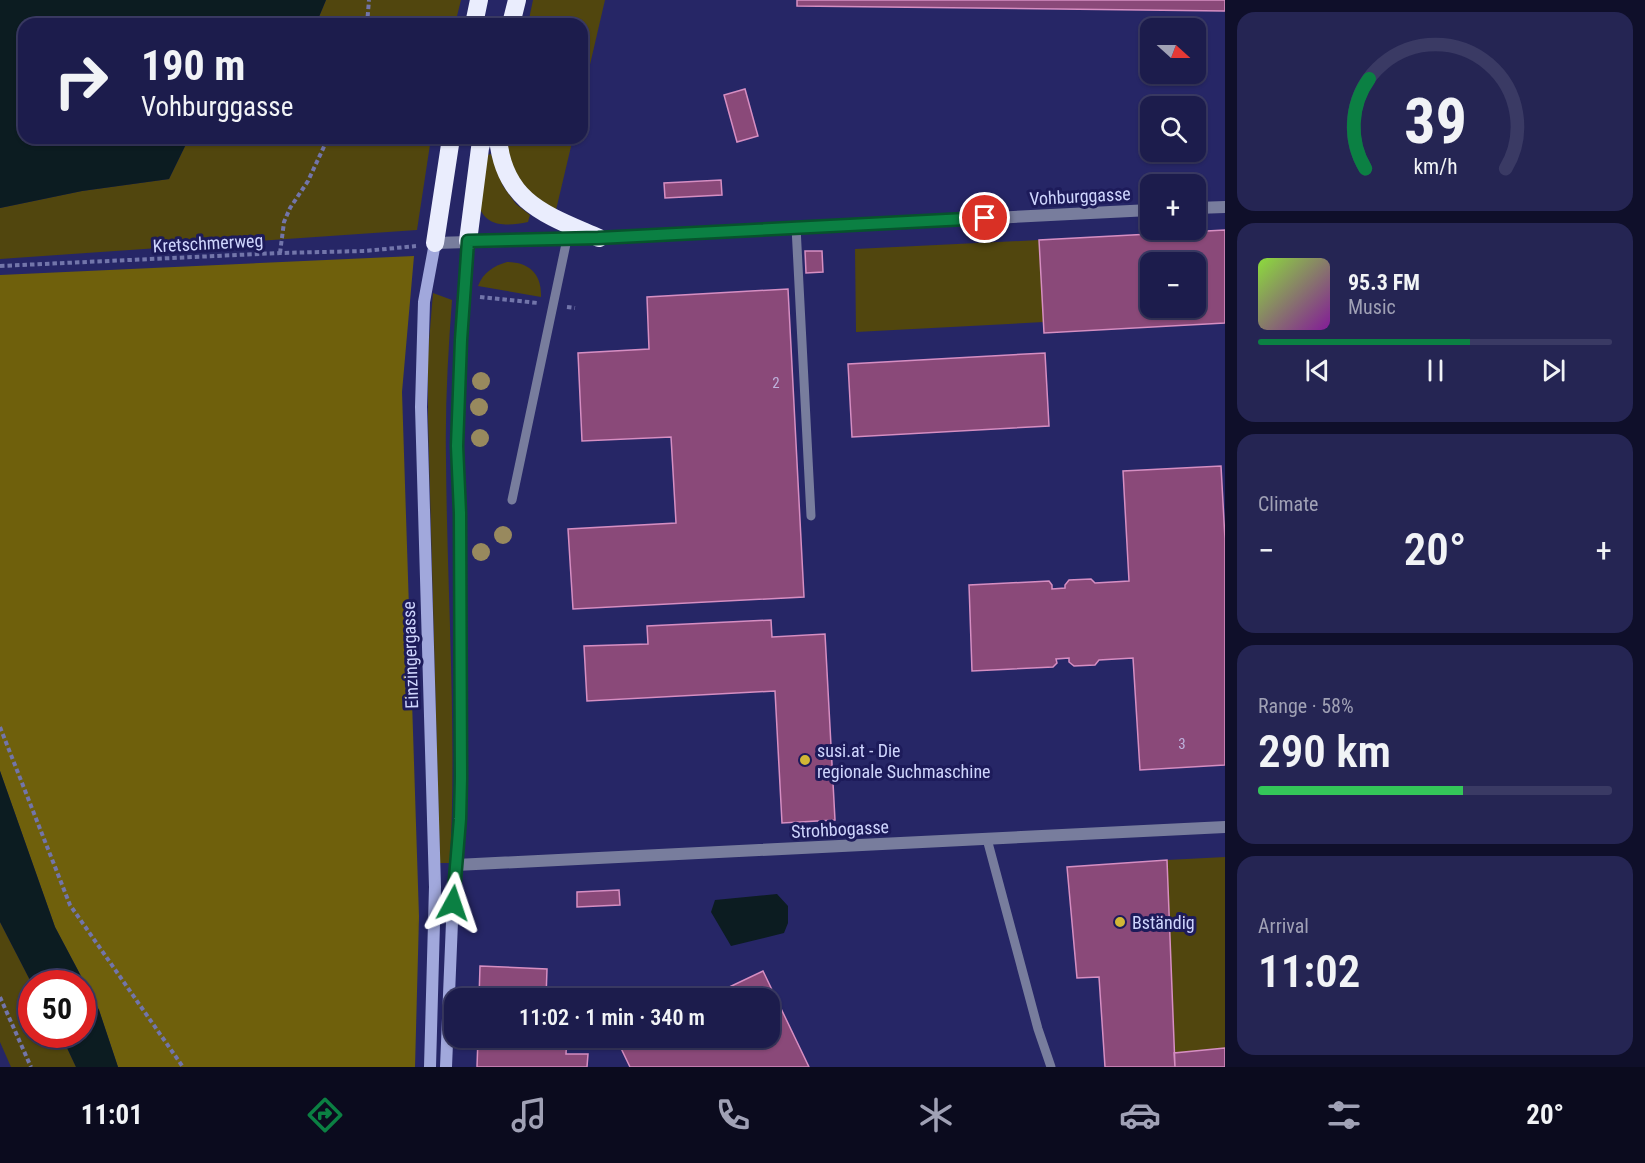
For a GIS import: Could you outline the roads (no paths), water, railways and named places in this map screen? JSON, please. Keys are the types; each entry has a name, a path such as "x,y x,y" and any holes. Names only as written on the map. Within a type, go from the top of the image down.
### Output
{"highway":[{"path":"475,18 479,0"},
{"path":"512,18 517,0"},
{"path":"435,243 450,144"},
{"path":"468,241 481,144"},
{"path":"499,144 506,174 523,199 543,213 598,238"}],"main road":[{"path":"446,1067 461,778 460,513 457,446 468,241"},
{"name":"Einzingergasse","path":"430,1067 434,875 421,407 424,303 435,243"}],"street":[{"path":"1206,208 1225,207"},
{"name":"Vohburggasse","path":"435,243 598,238 1140,210"},
{"name":"Strohbogasse","path":"456,866 1225,827"}],"lane":[{"path":"796,227 811,516"},
{"path":"512,500 567,239"},
{"path":"987,839 1035,1018 1051,1067"}],"place":[{"name":"susi.at - Die regionale Suchmaschine","path":"805,760"},
{"name":"Bständig","path":"1120,922"}]}
